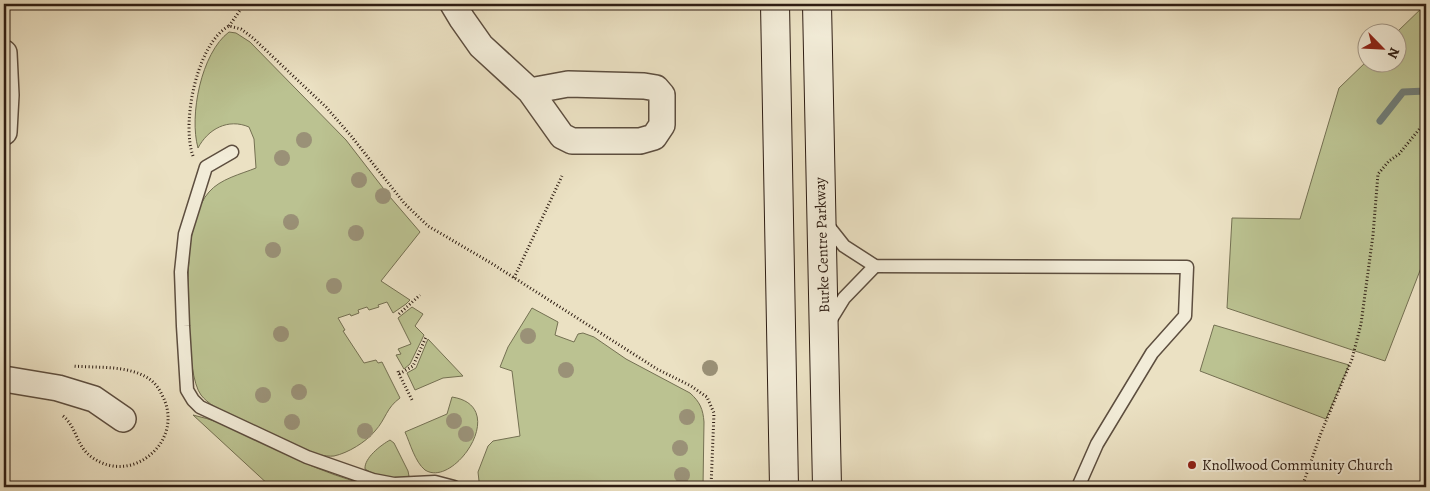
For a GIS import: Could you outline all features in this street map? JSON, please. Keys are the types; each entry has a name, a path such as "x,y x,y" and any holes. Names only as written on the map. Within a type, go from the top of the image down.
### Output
{"main road":[{"path":"775,4 784,487"},
{"name":"Burke Centre Parkway","path":"817,4 827,487"}],"street":[{"path":"453,4 481,46 530,91 562,136 572,141 640,141 654,137 662,125 662,95 656,88 568,84 530,91"},
{"path":"4,53 6,95 4,132"},
{"path":"4,379 58,388 94,399 123,419"}],"lane":[{"path":"232,152 206,168 185,234 181,272 183,326 187,390 193,400 200,407 282,446 367,478 394,484 435,482 454,487"},
{"path":"821,217 844,246 875,266 1187,267 1185,316 1152,353 1097,444 1078,487"},
{"path":"825,328 844,298 875,266"}],"path":[{"path":"196,162 192,154 189,134 193,90 200,66 220,31 229,26 241,9 252,4"},
{"path":"229,26 241,29 253,38 326,107 404,203 428,226 514,278 657,370 691,386 707,397 714,413 711,487"},
{"path":"1302,487 1321,434 1352,359 1361,324 1373,235 1378,174 1389,161 1399,154 1426,121"},
{"path":"514,278 562,176"},
{"path":"400,314 420,295"},
{"path":"413,402 398,373 413,366 426,337"}],"green space":[{"path":"1426,4 1426,255 1385,361 1227,308 1232,218 1300,219 1339,88 1358,70 1358,72 1408,72 1407,22"},
{"path":"229,32 236,33 250,42 346,140 420,232 381,281 410,300 393,313 387,302 378,305 379,307 369,310 367,307 358,310 359,313 338,318 345,330 343,331 364,363 376,360 378,363 382,362 400,398 392,406 379,427 367,439 351,450 339,455 319,455 301,449 223,412 214,407 201,395 196,384 192,367 188,323 188,277 190,245 196,217 205,197 214,187 231,177 256,168 254,139 249,127 234,124 219,127 207,135 198,148 195,119 200,86 211,54"},
{"path":"412,307 423,314 415,326 424,335 410,364 404,369 396,355 401,354 398,349 411,344 398,318"},
{"path":"532,308 558,322 555,335 574,342 578,334 583,333 594,337 626,359 693,396 699,403 704,417 703,487 484,487 479,481 478,472 488,446 493,441 520,436 512,371 500,367 508,347"},
{"path":"1214,325 1349,365 1326,419 1200,371"},
{"path":"428,339 463,376 443,378 415,390 407,373 416,368"},
{"path":"452,397 469,404 477,415 477,429 472,444 462,458 450,468 437,473 425,470 421,467 405,432 447,414"},
{"path":"193,415 247,434 316,468 374,487 271,487"},
{"path":"390,440 394,443 409,476 399,478 387,477 365,469 370,456"}],"waterway":[{"path":"1380,121 1403,92 1426,91"}],"place":[{"name":"Knollwood Community Church","path":"1192,465"}]}
